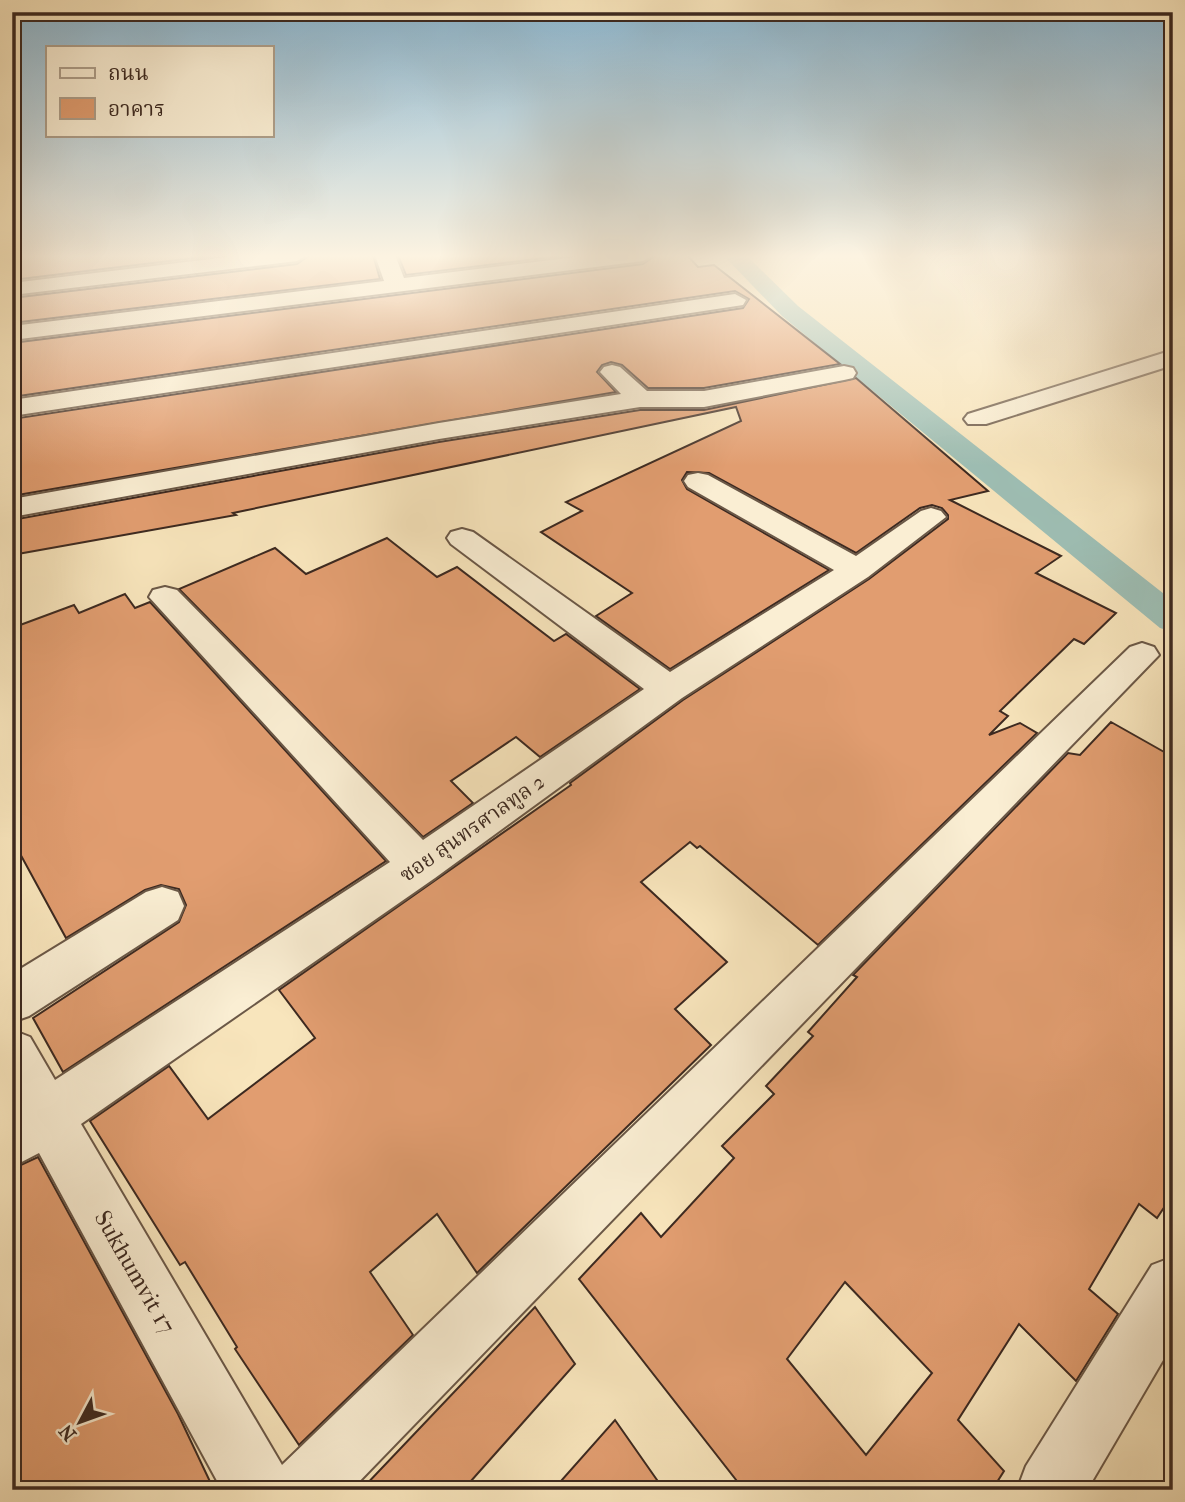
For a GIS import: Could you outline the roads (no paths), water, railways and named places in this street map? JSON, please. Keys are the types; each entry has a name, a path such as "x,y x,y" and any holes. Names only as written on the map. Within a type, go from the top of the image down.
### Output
{"street":[{"path":"12,333 77,325"},
{"path":"12,408 567,325"},
{"path":"977,419 1173,357"},
{"path":"612,372 640,399"},
{"path":"12,508 439,431 640,399 704,399 844,373"},
{"path":"698,481 857,570"},
{"name":"ซอย สุนทรศาลทูล 2","path":"30,1128 420,864 669,689 857,570 932,517"},
{"path":"462,538 669,689"},
{"path":"165,597 420,864"},
{"path":"304,1490 1142,655"},
{"path":"12,1000 162,906"},
{"name":"Sukhumvit 17","path":"12,1054 30,1128 259,1490"},
{"path":"1050,1490 1173,1286"}],"waterway":[{"path":"807,325 1173,620"}]}
